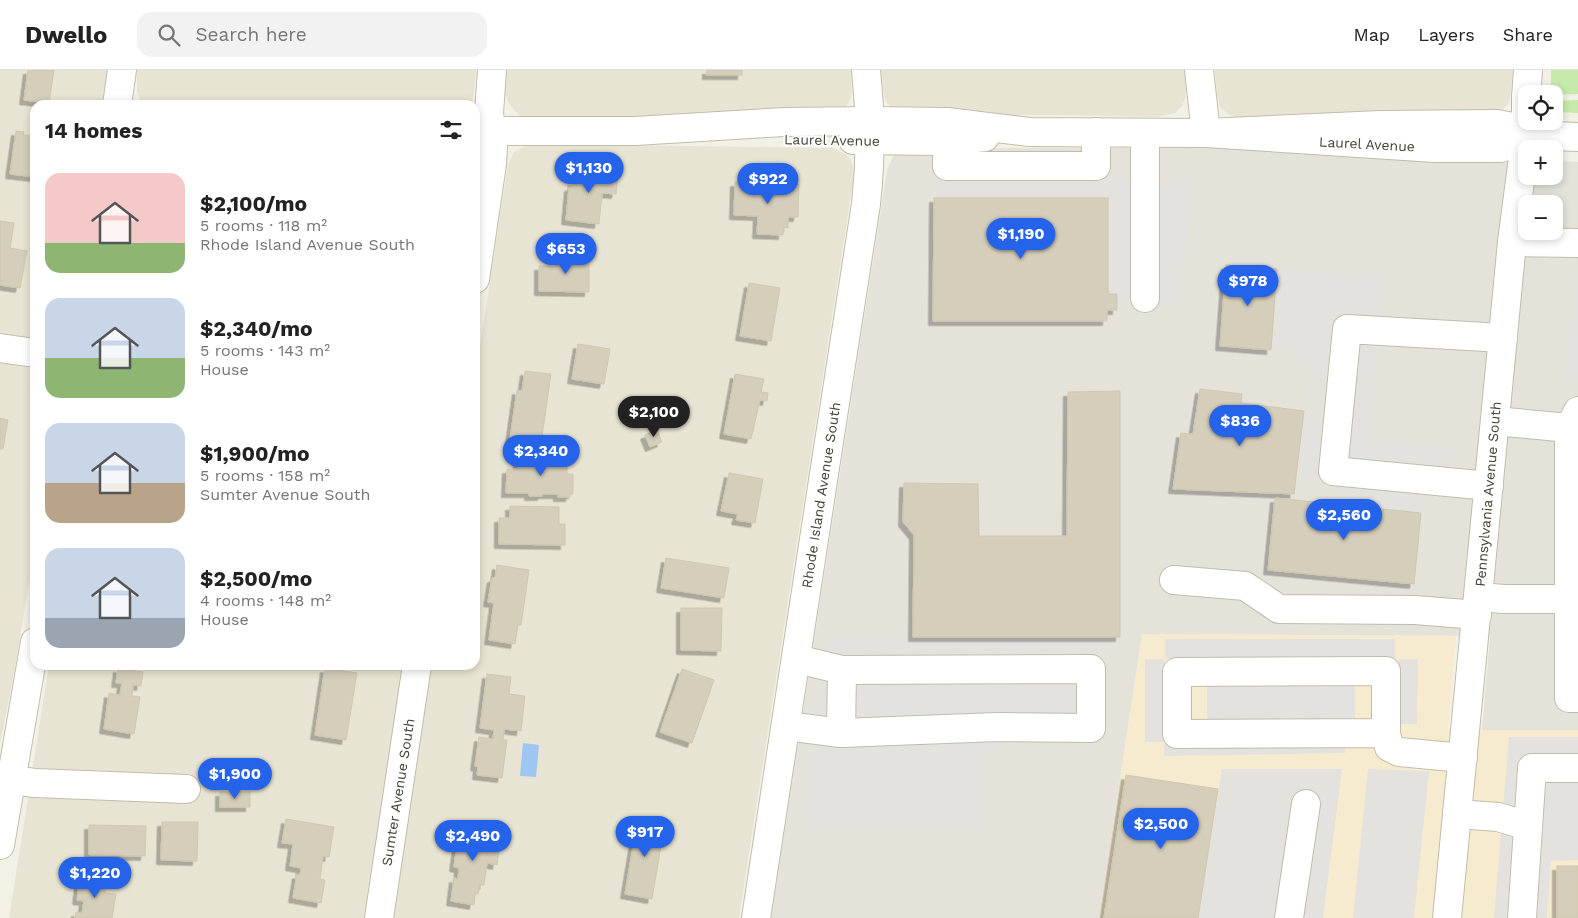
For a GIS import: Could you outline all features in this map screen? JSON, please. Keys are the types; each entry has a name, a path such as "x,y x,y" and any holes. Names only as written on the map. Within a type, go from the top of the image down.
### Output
{"street":[{"path":"118,100 122,70"},
{"path":"480,245 492,164 493,147 484,131 489,113 492,70"},
{"name":"Rhode Island Avenue South","path":"756,918 866,204 870,169 870,131 866,70"},
{"path":"1200,70 1206,133"},
{"name":"Pennsylvania Avenue South","path":"1447,918 1512,242 1526,135 1528,70"},
{"name":"Laurel Avenue","path":"484,131 635,131 784,122 948,141 1030,132 1206,133 1380,125 1498,124 1512,127 1526,135 1578,137"},
{"name":"Laurel Avenue","path":"870,131 948,122 1030,132"},
{"path":"948,141 948,166 1096,166 1096,132"},
{"path":"1145,133 1145,298"},
{"path":"1512,242 1578,243"},
{"path":"1489,486 1333,471 1346,329 1503,338"},
{"path":"0,348 30,352"},
{"path":"1495,421 1573,419 1569,698 1578,698"},
{"path":"1174,580 1245,586 1279,609 1415,610 1478,606 1504,599 1569,599"},
{"path":"786,726 840,733 997,727 1091,728 1091,669 842,670 797,660"},
{"path":"0,845 30,670"},
{"name":"Sumter Avenue South","path":"378,918 416,670"},
{"path":"840,733 842,670"},
{"path":"1386,733 1177,734 1177,672 1386,671 1386,733 1389,747 1399,752 1463,758"},
{"path":"1522,918 1532,768 1578,768"},
{"path":"11,780 34,783 186,788"},
{"path":"1290,918 1306,804"},
{"path":"1457,814 1498,817 1528,826"}],"shaded area":[{"path":"0,70 109,70 105,100 30,100 30,338 0,334"},
{"path":"137,70 476,70 472,100 141,100 137,92"},
{"path":"506,70 851,70 852,94 848,104 839,112 833,113 526,118 520,116 508,103 505,93"},
{"path":"881,70 1185,70 1186,96 1182,106 1175,113 1158,117 906,115 895,111 886,102"},
{"path":"1215,70 1513,70 1510,99 1508,104 1498,114 1240,119 1228,114 1220,107"},
{"path":"527,145 832,148 846,154 853,166 854,175 739,918 392,918 430,670 480,670 480,346 508,164 514,152"},
{"path":"908,148 1226,148 1518,160 1518,185 1563,185 1563,161 1578,162 1578,730 1482,730 1490,636 1142,634 1099,918 771,918 886,177 893,157 898,152"},
{"path":"934,175 1108,176 1108,198 934,198"},
{"path":"1195,178 1177,305 1117,305 1117,294 1113,293 1112,179"},
{"path":"1277,269 1384,277 1369,441 1456,448 1454,468 1425,466 1421,513 1339,505 1341,482 1296,477 1304,411 1326,413 1328,394 1308,392 1311,366 1293,365 1295,352 1271,350"},
{"path":"1575,278 1578,278 1578,380 1564,379"},
{"path":"0,361 30,368 30,576 14,674 0,743"},
{"path":"1142,634 1456,636 1448,730 1578,730 1578,918 1099,918"},
{"path":"828,637 1105,637 1105,741 1019,739 980,758 980,828 803,825"},
{"path":"1165,639 1395,639 1395,659 1165,658"},
{"path":"1145,659 1164,659 1164,742 1145,742"},
{"path":"1399,659 1418,659 1417,724 1398,724"},
{"path":"48,670 402,670 364,918 9,918"},
{"path":"1355,682 1355,721 1207,721 1207,683"},
{"path":"1509,737 1578,737 1578,860 1551,861 1547,918 1494,918"},
{"path":"1345,743 1345,753 1164,756 1164,744"},
{"path":"1222,769 1342,769 1323,918 1198,918"},
{"path":"1368,769 1429,771 1414,918 1353,918"}],"green space":[{"path":"1551,70 1578,70 1578,94 1563,95 1563,85 1551,85"},
{"path":"1578,100 1578,113 1563,112 1563,101"}],"water":[{"path":"523,743 539,745 536,777 520,776"}],"building":[{"path":"28,70 54,70 49,100 24,100"},
{"path":"707,70 742,70 742,75 707,75"},
{"path":"16,131 24,132 23,135 30,136 30,176 10,174"},
{"path":"580,166 605,168 604,174 618,175 616,194 602,193 599,224 566,220 569,187 572,187 573,181 578,182"},
{"path":"735,182 799,184 798,217 788,217 788,228 783,227 783,235 757,234 758,216 734,215"},
{"path":"934,198 1108,198 1108,294 1117,294 1117,310 1107,310 1107,321 933,321"},
{"path":"0,221 14,223 10,248 27,251 20,288 0,285"},
{"path":"559,254 589,255 589,292 539,291 539,266 559,266"},
{"path":"1226,265 1277,269 1271,350 1220,346"},
{"path":"749,283 780,288 771,341 740,336"},
{"path":"578,344 610,349 604,384 572,379"},
{"path":"525,371 551,374 541,443 510,439 517,390 522,391"},
{"path":"735,374 764,379 761,392 768,393 767,401 760,400 751,439 724,434"},
{"path":"1200,389 1242,394 1241,403 1304,411 1294,494 1173,489 1181,433 1193,434"},
{"path":"1120,391 1120,637 913,637 914,535 903,522 904,483 978,484 979,536 1067,536 1068,392"},
{"path":"0,418 8,420 3,449 0,449"},
{"path":"657,430 662,442 650,447 645,435"},
{"path":"518,457 567,458 567,474 573,474 573,494 570,494 570,497 558,497 558,494 529,496 529,493 506,493 507,469 518,469"},
{"path":"729,473 763,479 755,523 736,520 738,514 721,511"},
{"path":"1275,498 1421,513 1414,584 1268,570"},
{"path":"510,506 559,507 559,524 565,524 565,545 499,544 499,518 510,518"},
{"path":"666,558 729,568 724,598 661,588"},
{"path":"497,565 529,570 521,625 518,625 515,644 489,640 494,603 488,602 492,578 495,578"},
{"path":"681,608 722,608 721,651 681,650"},
{"path":"682,669 714,680 692,743 660,732"},
{"path":"118,670 143,672 141,686 133,685 132,696 140,697 134,734 104,729 109,693 120,695 122,683 116,683"},
{"path":"325,670 357,673 346,740 315,735"},
{"path":"487,674 511,677 509,694 525,696 521,731 504,729 503,740 507,740 502,778 477,775 478,767 475,766 479,737 493,739 494,730 480,728"},
{"path":"1126,775 1218,789 1198,918 1104,918"},
{"path":"220,792 250,792 250,807 220,807"},
{"path":"638,817 665,822 652,899 625,894"},
{"path":"286,819 334,827 329,857 323,856 320,879 325,880 321,903 293,898 297,874 300,875 301,868 290,866 293,844 282,843"},
{"path":"162,822 198,822 197,861 161,860"},
{"path":"89,825 146,826 145,856 89,855"},
{"path":"457,827 484,834 485,830 501,832 497,865 487,863 484,885 479,885 478,894 475,894 474,905 451,901 454,878 458,879 459,868 454,867 457,845 454,844"},
{"path":"1557,866 1578,866 1578,918 1557,918"},
{"path":"80,877 107,881 105,893 116,894 112,918 75,918 76,912 82,913 84,901 77,900"}]}
